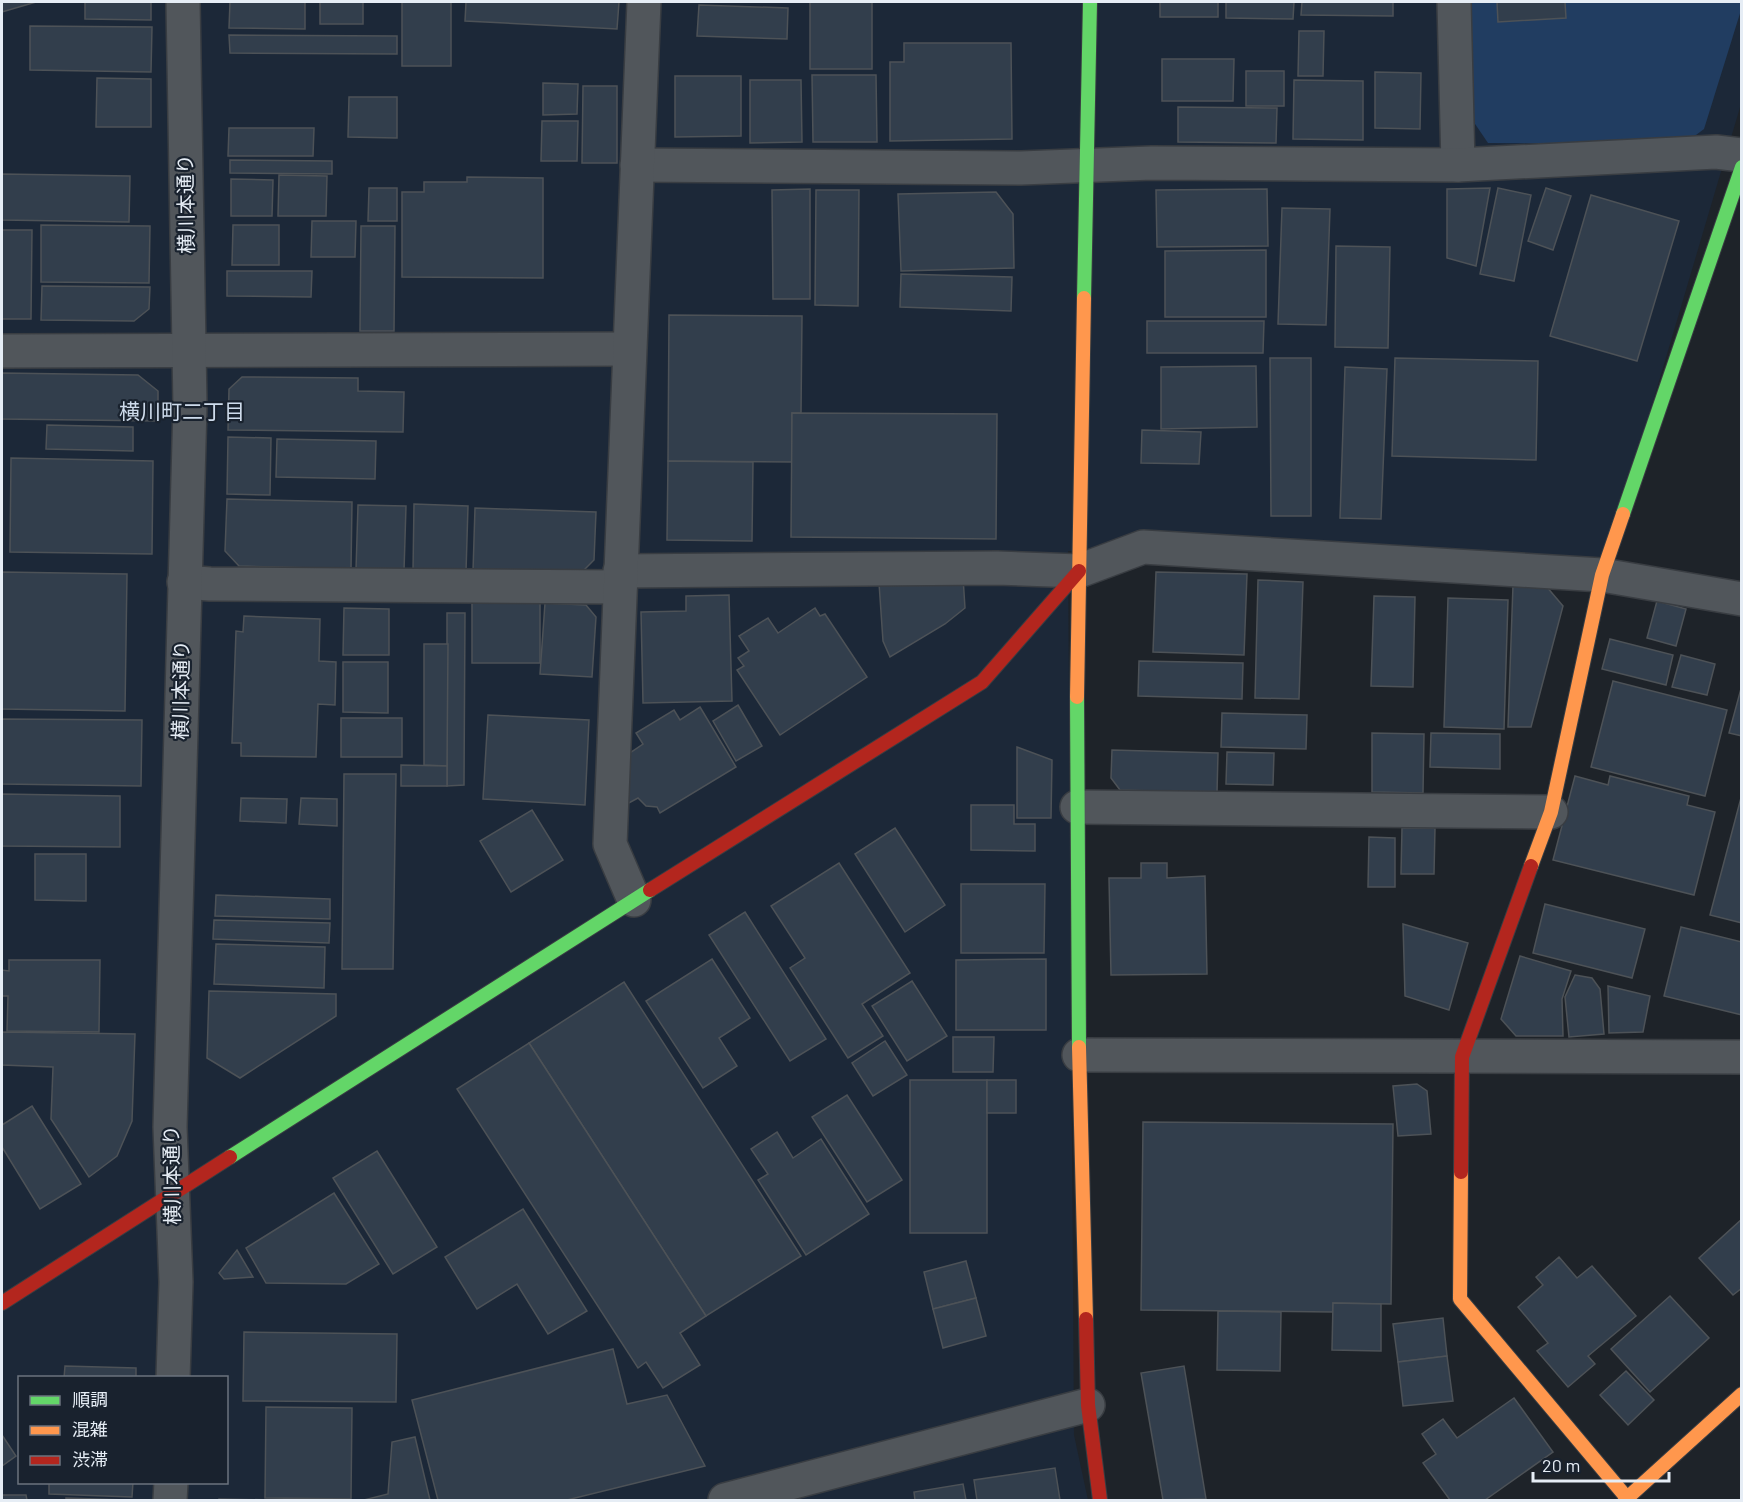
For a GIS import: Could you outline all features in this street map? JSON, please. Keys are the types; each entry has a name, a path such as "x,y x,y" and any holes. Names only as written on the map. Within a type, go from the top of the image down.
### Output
{"street":[{"name":"横川本通り","path":"173,1376 176,1282 170,1127 190,406 183,2"},
{"path":"634,900 610,843 644,2"},
{"path":"1090,2 1079,571 1077,807 1079,1055 1088,1405 1101,1500"},
{"path":"1454,2 1458,165"},
{"path":"637,165 1021,168 1152,163 1458,165 1716,152 1742,155"},
{"path":"1742,168 1602,575 1551,812 1462,1056 1460,1299 1626,1499 1742,1394"},
{"path":"2,351 629,349"},
{"path":"184,582 222,584 620,579 997,568 1079,571 1143,547 1602,575 1742,599"},
{"path":"2,1303 634,900 982,682 1079,571"},
{"path":"1077,807 1551,812"},
{"path":"1079,1055 1742,1057"},
{"path":"725,1500 1088,1405"},
{"path":"170,1500 171,1484"}],"shaded area":[{"path":"2,2 1741,2 1741,104 1607,557 1068,551 1074,1435 1088,1500 2,1500"},
{"path":"1466,2 1741,2 1742,7 1704,129 1684,144 1488,143 1471,118"}],"building":[{"path":"2,2 36,2 2,12"},
{"path":"85,2 151,2 151,20 85,19"},
{"path":"230,2 305,2 305,29 229,28"},
{"path":"320,2 363,2 363,24 320,24"},
{"path":"402,2 451,2 451,66 402,66"},
{"path":"466,2 619,2 617,29 465,21"},
{"path":"810,2 872,2 872,69 810,69"},
{"path":"1160,2 1218,2 1218,17 1160,17"},
{"path":"1226,2 1294,2 1293,19 1226,18"},
{"path":"1302,2 1393,2 1393,16 1301,15"},
{"path":"1497,2 1565,2 1566,18 1498,22"},
{"path":"699,5 788,8 787,39 697,36"},
{"path":"30,26 152,27 151,72 30,70"},
{"path":"1299,31 1324,31 1323,76 1298,76"},
{"path":"229,35 397,36 397,54 230,53"},
{"path":"904,43 1011,43 1012,139 890,141 890,62 904,62"},
{"path":"1162,59 1234,59 1233,101 1162,101"},
{"path":"1246,71 1284,71 1284,106 1246,106"},
{"path":"1375,72 1421,73 1420,129 1375,128"},
{"path":"812,75 876,75 877,142 813,142"},
{"path":"675,76 741,76 741,136 675,137"},
{"path":"97,78 151,79 151,127 96,127"},
{"path":"750,80 801,80 802,142 750,143"},
{"path":"1294,80 1363,81 1363,140 1293,139"},
{"path":"543,83 578,84 577,114 543,115"},
{"path":"583,86 617,86 617,163 582,163"},
{"path":"349,97 397,97 397,138 348,137"},
{"path":"1178,107 1277,108 1276,143 1178,142"},
{"path":"542,121 578,121 577,161 541,161"},
{"path":"229,128 314,128 313,156 228,156"},
{"path":"230,160 332,161 332,174 230,173"},
{"path":"2,174 130,176 129,222 2,220"},
{"path":"279,175 327,176 326,216 278,216"},
{"path":"467,177 543,178 543,278 402,277 402,192 424,192 424,182 467,182"},
{"path":"231,179 273,180 272,216 231,216"},
{"path":"369,188 397,188 397,221 368,221"},
{"path":"1490,188 1476,266 1447,258 1447,189"},
{"path":"1498,188 1531,195 1514,281 1480,274"},
{"path":"1546,188 1571,196 1553,250 1528,241"},
{"path":"810,189 810,299 773,299 772,190"},
{"path":"1267,189 1268,246 1157,247 1156,190"},
{"path":"816,190 859,190 858,306 815,305"},
{"path":"996,192 1013,214 1014,268 901,271 898,194"},
{"path":"1591,195 1679,221 1637,361 1550,336"},
{"path":"1282,208 1330,209 1326,325 1278,324"},
{"path":"312,221 356,221 355,257 311,257"},
{"path":"41,225 150,226 149,283 41,282"},
{"path":"233,225 279,225 279,265 232,265"},
{"path":"361,226 395,226 394,331 360,331"},
{"path":"2,230 32,230 31,319 2,319"},
{"path":"1336,246 1390,247 1388,348 1335,347"},
{"path":"1266,250 1266,317 1165,317 1165,251"},
{"path":"227,271 312,271 311,297 227,296"},
{"path":"901,274 1012,277 1011,311 900,307"},
{"path":"42,286 150,287 149,309 134,321 41,320"},
{"path":"669,315 802,316 801,413 792,413 792,462 668,461"},
{"path":"1147,321 1264,321 1263,353 1147,353"},
{"path":"1270,358 1311,358 1311,516 1271,516"},
{"path":"1395,358 1538,361 1536,460 1392,456"},
{"path":"1256,366 1257,427 1161,429 1161,367"},
{"path":"1345,367 1387,369 1381,519 1340,518"},
{"path":"2,373 138,375 158,391 158,421 2,419"},
{"path":"242,377 358,378 358,391 404,392 403,432 228,430 229,389"},
{"path":"792,413 997,414 996,539 791,537"},
{"path":"47,425 133,427 133,451 46,449"},
{"path":"1142,430 1201,432 1199,464 1141,463"},
{"path":"228,437 271,438 270,495 227,494"},
{"path":"277,439 376,441 375,479 276,477"},
{"path":"11,458 153,461 152,554 10,552"},
{"path":"668,461 753,462 752,541 667,540"},
{"path":"227,499 352,502 351,569 239,566 225,551"},
{"path":"414,504 468,506 466,572 413,571"},
{"path":"358,505 406,506 404,571 356,570"},
{"path":"475,508 596,512 594,560 580,574 473,571"},
{"path":"2,572 127,574 125,711 2,709"},
{"path":"1156,572 1247,574 1244,655 1153,652"},
{"path":"963,577 965,608 945,624 890,657 883,641 879,583"},
{"path":"1258,580 1303,582 1299,699 1255,698"},
{"path":"1513,585 1546,586 1563,606 1531,727 1508,727"},
{"path":"729,595 732,701 643,703 641,612 686,611 686,596"},
{"path":"1374,596 1415,597 1413,687 1371,686"},
{"path":"1448,598 1508,600 1504,729 1444,727"},
{"path":"472,601 540,601 540,663 472,663"},
{"path":"1657,601 1686,609 1676,646 1647,638"},
{"path":"545,603 586,605 596,617 592,677 540,674"},
{"path":"344,608 389,609 389,655 343,655"},
{"path":"815,608 820,616 825,614 867,677 780,735 737,670 744,666 738,658 749,651 739,636 768,618 778,633"},
{"path":"447,613 465,613 464,785 447,786"},
{"path":"244,616 320,619 319,661 336,662 335,705 318,704 316,757 241,756 241,743 232,743 236,631 243,632"},
{"path":"1610,639 1673,655 1666,685 1602,669"},
{"path":"424,644 448,644 447,766 424,765"},
{"path":"1681,655 1715,664 1707,695 1672,687"},
{"path":"1139,661 1243,663 1242,699 1138,696"},
{"path":"343,662 388,662 388,713 343,712"},
{"path":"1613,681 1727,710 1705,796 1591,767"},
{"path":"1742,685 1742,736 1729,733"},
{"path":"738,705 762,746 736,761 713,721"},
{"path":"700,707 736,767 660,813 657,807 646,806 638,798 627,804 630,753 643,744 636,733 674,710 680,720"},
{"path":"1222,713 1307,715 1306,749 1221,747"},
{"path":"488,715 589,720 585,805 483,799"},
{"path":"341,718 402,718 402,757 341,757"},
{"path":"2,719 142,720 141,786 2,784"},
{"path":"1372,733 1424,734 1423,793 1372,792"},
{"path":"1431,733 1500,734 1500,769 1430,767"},
{"path":"1017,747 1052,760 1051,818 1017,818"},
{"path":"1112,750 1218,753 1217,793 1120,790 1111,778"},
{"path":"1227,752 1274,753 1273,785 1226,784"},
{"path":"401,765 447,766 447,786 401,786"},
{"path":"344,774 396,774 393,969 342,969"},
{"path":"1575,776 1608,785 1610,776 1689,796 1687,805 1715,812 1694,895 1553,860"},
{"path":"2,794 120,796 120,847 2,846"},
{"path":"1742,794 1742,923 1710,915"},
{"path":"241,798 287,799 286,823 240,821"},
{"path":"301,798 337,799 337,826 299,824"},
{"path":"971,805 1014,805 1014,824 1035,824 1035,851 971,850"},
{"path":"532,810 563,860 511,892 480,841"},
{"path":"895,828 945,905 905,932 855,854"},
{"path":"1402,828 1435,828 1434,874 1401,874"},
{"path":"1369,837 1395,838 1395,887 1368,887"},
{"path":"35,854 86,854 86,901 35,900"},
{"path":"839,863 910,973 862,1004 883,1036 848,1058 790,968 805,958 771,906"},
{"path":"1141,863 1167,863 1167,878 1205,876 1207,974 1111,975 1109,878 1141,878"},
{"path":"961,884 1045,884 1044,953 961,953"},
{"path":"216,895 330,899 330,919 215,916"},
{"path":"1545,904 1645,929 1632,978 1533,953"},
{"path":"745,912 826,1039 790,1061 709,935"},
{"path":"214,920 330,923 329,943 213,939"},
{"path":"1403,924 1468,943 1449,1010 1405,996"},
{"path":"1681,927 1742,942 1742,1015 1664,996"},
{"path":"216,944 325,947 324,988 214,984"},
{"path":"1520,956 1571,971 1562,999 1563,1036 1516,1036 1501,1019"},
{"path":"712,959 750,1018 719,1038 737,1066 703,1088 646,1001"},
{"path":"1046,959 1046,1030 956,1030 956,960"},
{"path":"9,960 100,960 99,1032 7,1031 8,996 2,996 2,970 9,971"},
{"path":"1575,975 1592,978 1600,989 1604,1034 1569,1037 1565,997"},
{"path":"912,981 947,1036 907,1061 872,1006"},
{"path":"624,982 801,1256 706,1316 529,1043"},
{"path":"1608,986 1650,996 1643,1032 1609,1033"},
{"path":"209,991 336,994 336,1016 240,1078 207,1058"},
{"path":"2,1032 135,1034 132,1121 117,1156 89,1177 51,1119 53,1067 2,1065"},
{"path":"953,1037 994,1037 993,1072 953,1072"},
{"path":"885,1041 907,1075 873,1096 852,1063"},
{"path":"529,1043 706,1316 680,1333 700,1365 663,1388 646,1362 638,1368 457,1089"},
{"path":"910,1080 987,1080 987,1233 910,1233"},
{"path":"987,1080 1016,1080 1016,1113 987,1113"},
{"path":"1417,1084 1427,1091 1431,1134 1398,1136 1393,1086"},
{"path":"847,1095 902,1180 867,1202 812,1117"},
{"path":"32,1106 81,1184 40,1209 2,1147 2,1125"},
{"path":"1143,1122 1393,1124 1391,1304 1333,1303 1333,1312 1141,1310"},
{"path":"777,1132 793,1158 821,1139 869,1214 806,1255 758,1180 768,1174 751,1149"},
{"path":"377,1151 437,1247 393,1274 333,1178"},
{"path":"334,1193 379,1264 346,1284 266,1283 246,1248"},
{"path":"523,1209 587,1311 548,1334 517,1284 477,1309 445,1257"},
{"path":"1742,1219 1742,1288 1733,1295 1699,1258"},
{"path":"237,1250 253,1277 224,1279 219,1273"},
{"path":"1559,1257 1577,1278 1592,1266 1636,1316 1588,1356 1595,1364 1568,1387 1537,1351 1548,1343 1518,1307 1543,1285 1536,1277"},
{"path":"966,1261 976,1298 933,1309 924,1272"},
{"path":"1670,1296 1709,1338 1650,1392 1611,1349"},
{"path":"976,1298 986,1336 943,1348 933,1309"},
{"path":"1333,1303 1381,1304 1381,1351 1332,1350"},
{"path":"1218,1311 1281,1312 1280,1371 1217,1370"},
{"path":"1443,1318 1447,1356 1398,1362 1393,1324"},
{"path":"244,1332 397,1334 396,1402 243,1401"},
{"path":"613,1349 627,1404 667,1395 705,1466 567,1500 438,1500 412,1400"},
{"path":"1447,1356 1453,1401 1403,1406 1398,1362"},
{"path":"65,1366 136,1368 136,1376 64,1376"},
{"path":"1184,1366 1206,1499 1163,1500 1141,1373"},
{"path":"1626,1371 1654,1400 1628,1425 1600,1395"},
{"path":"1514,1398 1553,1452 1485,1500 1450,1500 1423,1463 1436,1454 1422,1434 1443,1419 1457,1438"},
{"path":"266,1407 352,1408 351,1499 265,1498"},
{"path":"2,1435 16,1456 2,1466"},
{"path":"415,1437 430,1500 364,1500 388,1494 392,1442"},
{"path":"1055,1468 1060,1500 977,1500 974,1480"},
{"path":"49,1484 133,1484 132,1497 49,1494"},
{"path":"963,1484 966,1500 915,1500 914,1492"},
{"path":"2,1495 26,1495 27,1500 2,1500"},
{"path":"66,1498 127,1500 66,1500"},
{"path":"219,1499 275,1500 219,1500"}],"traffic: fast":[{"path":"1084,298 1090,2"},
{"path":"1623,514 1742,167"},
{"path":"1077,697 1079,1047"},
{"path":"230,1157 650,890"}],"traffic: slow":[{"path":"1077,697 1084,298"},
{"path":"1531,866 1551,812 1602,575 1623,514"},
{"path":"1079,1047 1086,1319"},
{"path":"1461,1172 1460,1299 1627,1498"},
{"path":"1625,1500 1742,1394"}],"traffic: jam":[{"path":"650,890 982,682 1079,571"},
{"path":"1461,1172 1462,1057 1531,866"},
{"path":"2,1303 230,1157"},
{"path":"1086,1319 1088,1405 1100,1500"}],"district":[{"name":"横川町二丁目","path":"182,412"}]}
